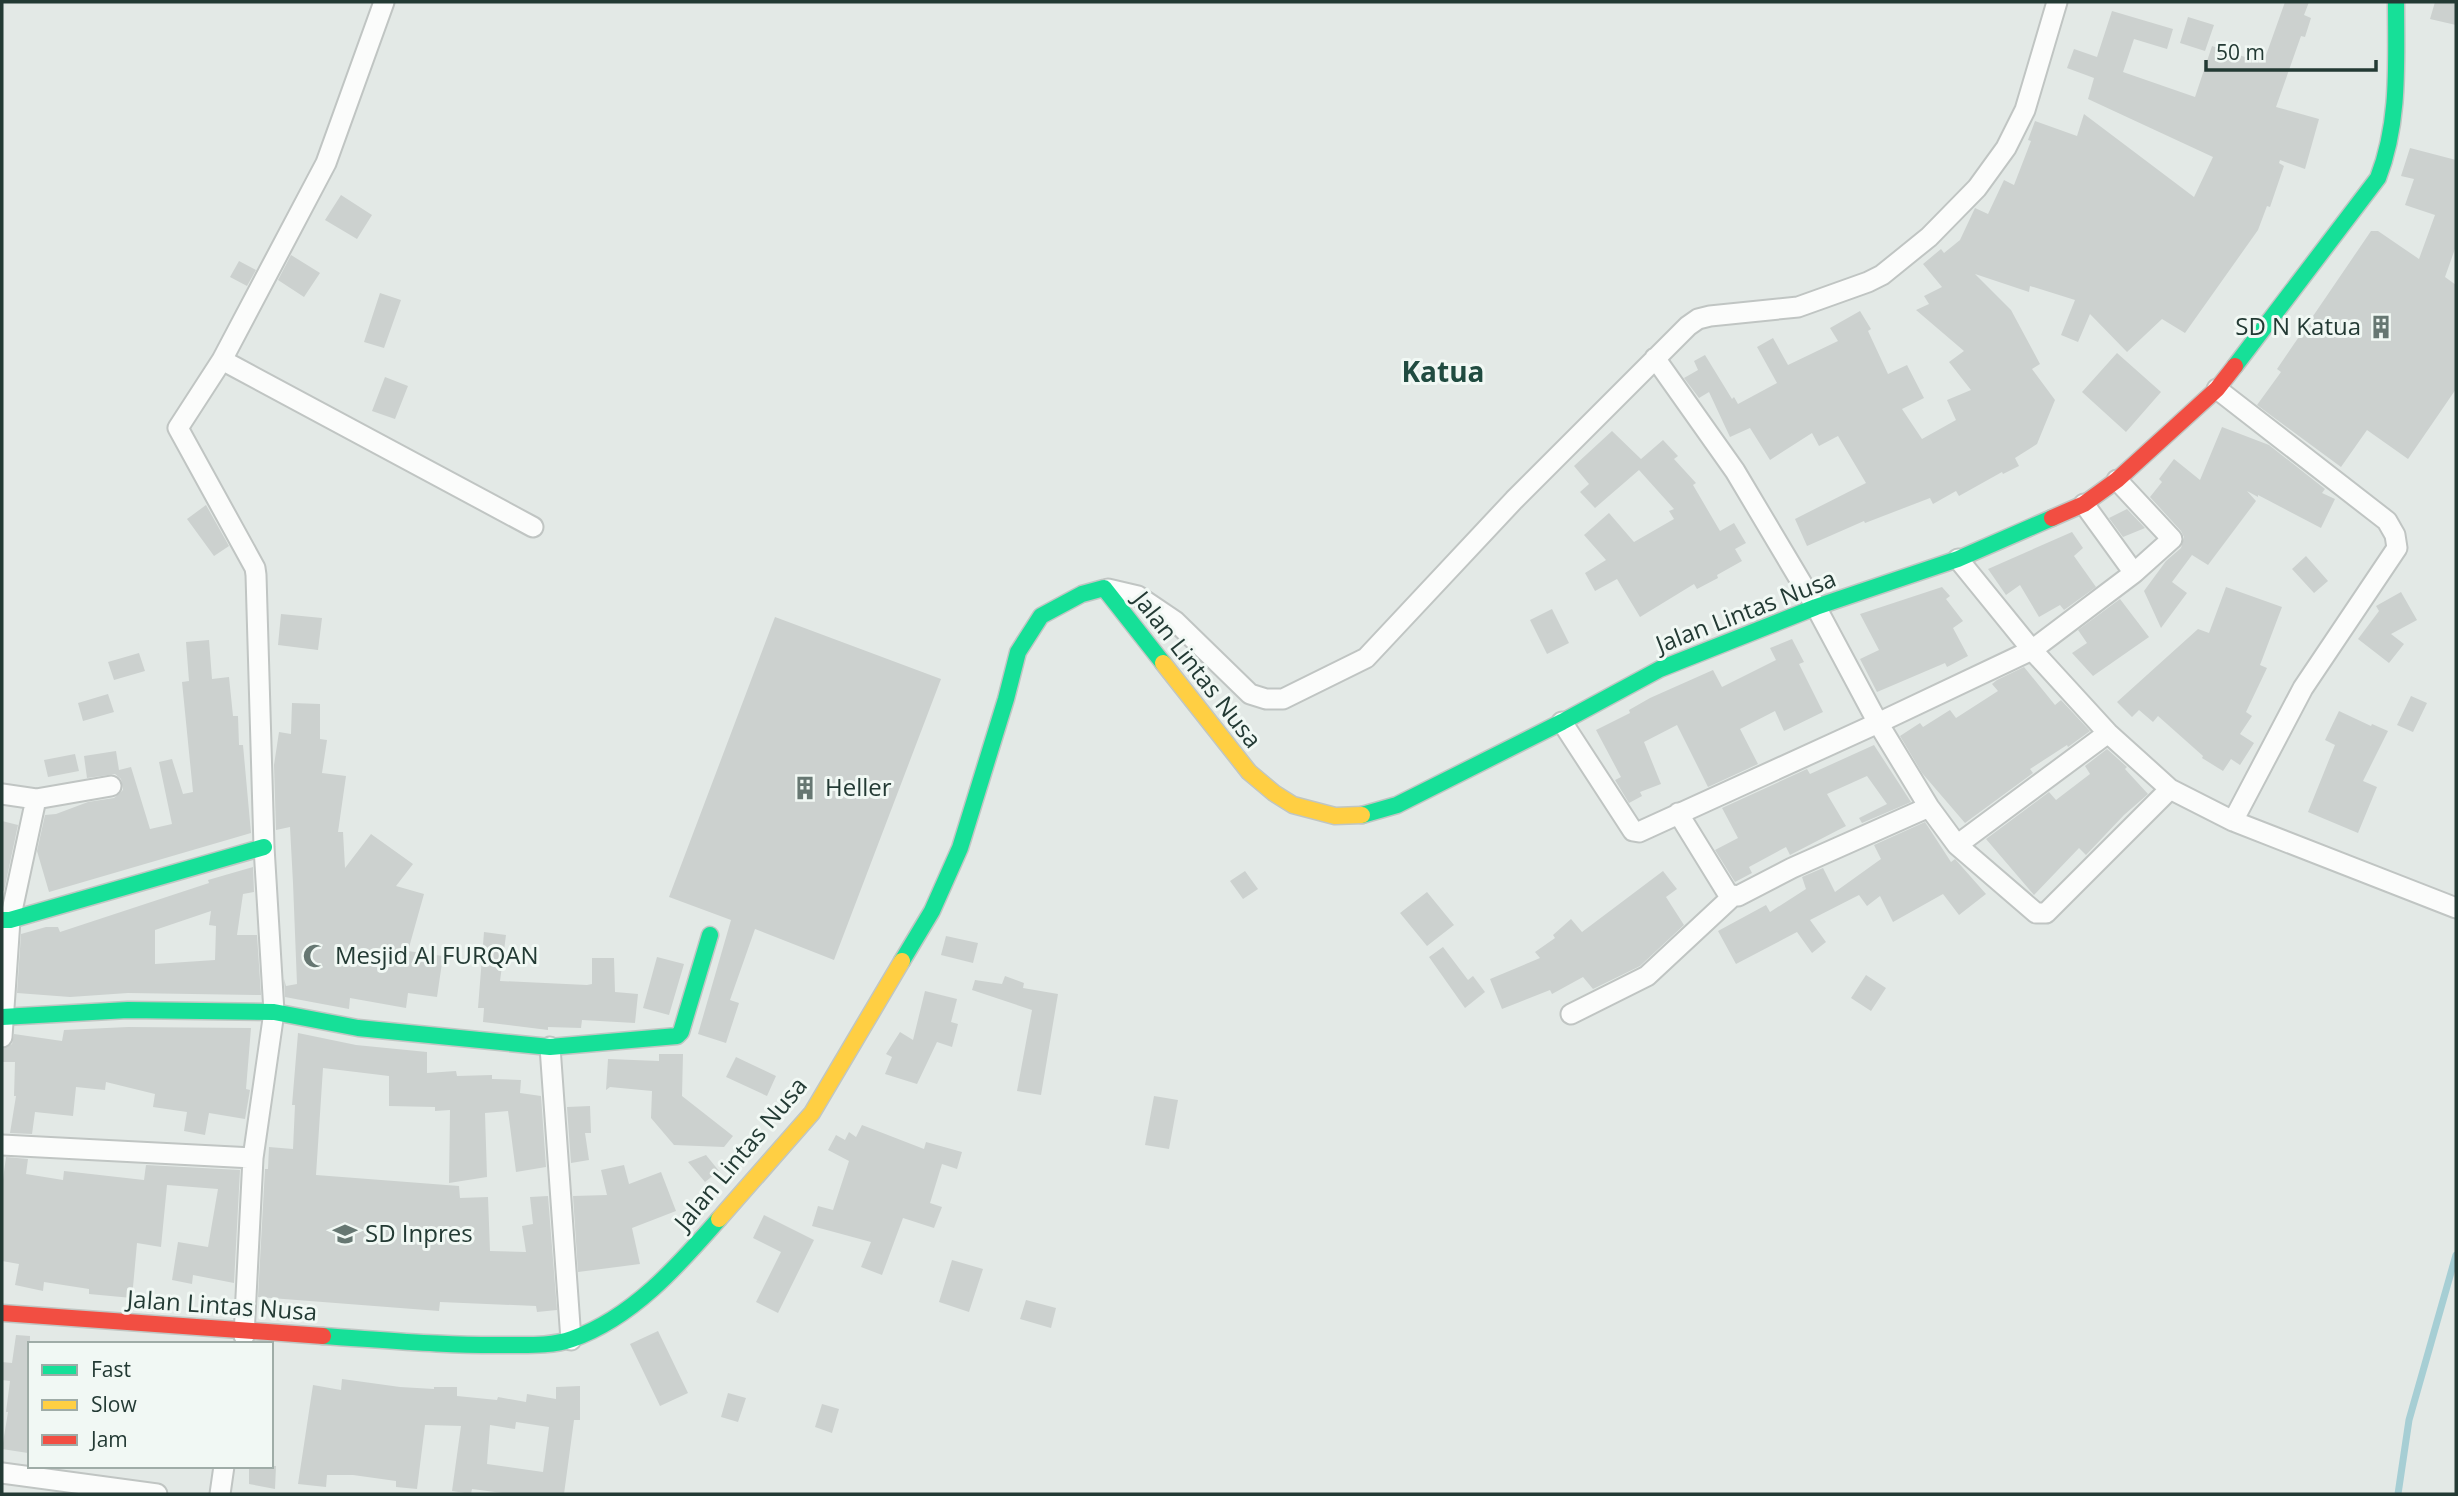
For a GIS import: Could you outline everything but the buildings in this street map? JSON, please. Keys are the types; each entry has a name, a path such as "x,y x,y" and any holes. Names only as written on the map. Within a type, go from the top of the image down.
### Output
{"main road":[{"name":"Jalan Lintas Nusa","path":"2,1313 243,1337 467,1346 538,1345 571,1339 615,1318 647,1294 699,1242 812,1113 932,911 960,848 1018,652 1041,616 1082,594 1104,588 1249,772 1293,805 1335,816 1359,816 1396,805 1562,722 1660,669 1816,607 1958,559 2084,505 2117,480 2217,389 2378,178 2387,160 2393,133 2396,2"},
{"path":"6,920 264,846"},
{"path":"2,1024 128,1010 274,1012 358,1028 550,1047 680,1035 710,935"}],"street":[{"path":"243,1337 253,1158 274,1012 264,846 255,568 178,428 222,360 326,163 384,2"},
{"path":"1104,588 1138,596 1175,621 1250,694 1266,699 1283,699 1366,657 1514,500 1688,326 1698,319 1710,316 1798,307 1882,275 1929,237 1977,188 2006,148 2025,110 2057,2"},
{"path":"1655,358 1735,471 1816,607 1878,723 1929,807 1957,845 2035,913 2046,913 2170,789"},
{"path":"222,360 533,527"},
{"path":"2217,389 2387,521 2395,535 2397,548 2303,688 2233,821"},
{"path":"1562,722 1633,831 1639,832 2032,650 2134,573 2172,539 2117,480"},
{"path":"2084,505 2134,573"},
{"path":"1958,559 2032,650 2108,733 2170,789 2233,821 2456,908"},
{"path":"1957,845 2108,733"},
{"path":"2,794 36,799 111,786"},
{"path":"2,1024 6,920 36,799"},
{"path":"1678,813 1728,894 1738,896 1792,868 1929,807"},
{"path":"1571,1014 1647,976 1732,896"},
{"path":"550,1047 571,1339"},
{"path":"2,1145 253,1158"},
{"path":"220,1494 224,1468"},
{"path":"2,1473 158,1494"}],"waterway":[{"path":"2398,1494 2409,1420 2456,1255"}],"traffic: fast":[{"path":"2235,366 2378,178 2393,114 2396,2"},
{"path":"1362,815 1397,805 1660,669 1816,607 1958,559 2052,518"},
{"path":"902,961 932,911 960,848 1018,652 1041,616 1082,594 1104,588 1163,663"},
{"path":"2,920 10,920 264,847"},
{"path":"2,1017 128,1010 274,1012 358,1028 550,1047 677,1036 681,1032 710,935"},
{"path":"323,1336 462,1345 533,1345 572,1339 615,1318 653,1289 719,1219"}],"traffic: slow":[{"path":"1163,663 1249,772 1274,793 1293,805 1335,816 1362,815"},
{"path":"719,1219 812,1113 902,961"}],"traffic: jam":[{"path":"2052,518 2084,504 2117,480 2217,389 2235,366"},
{"path":"2,1313 323,1336"}],"place":[{"name":"SD N Katua","path":"2381,327"},
{"name":"Heller","path":"805,788"},
{"name":"Mesjid Al FURQAN","path":"315,956"},
{"name":"SD Inpres","path":"345,1234"}],"district":[{"name":"Katua","path":"1443,372"}]}
